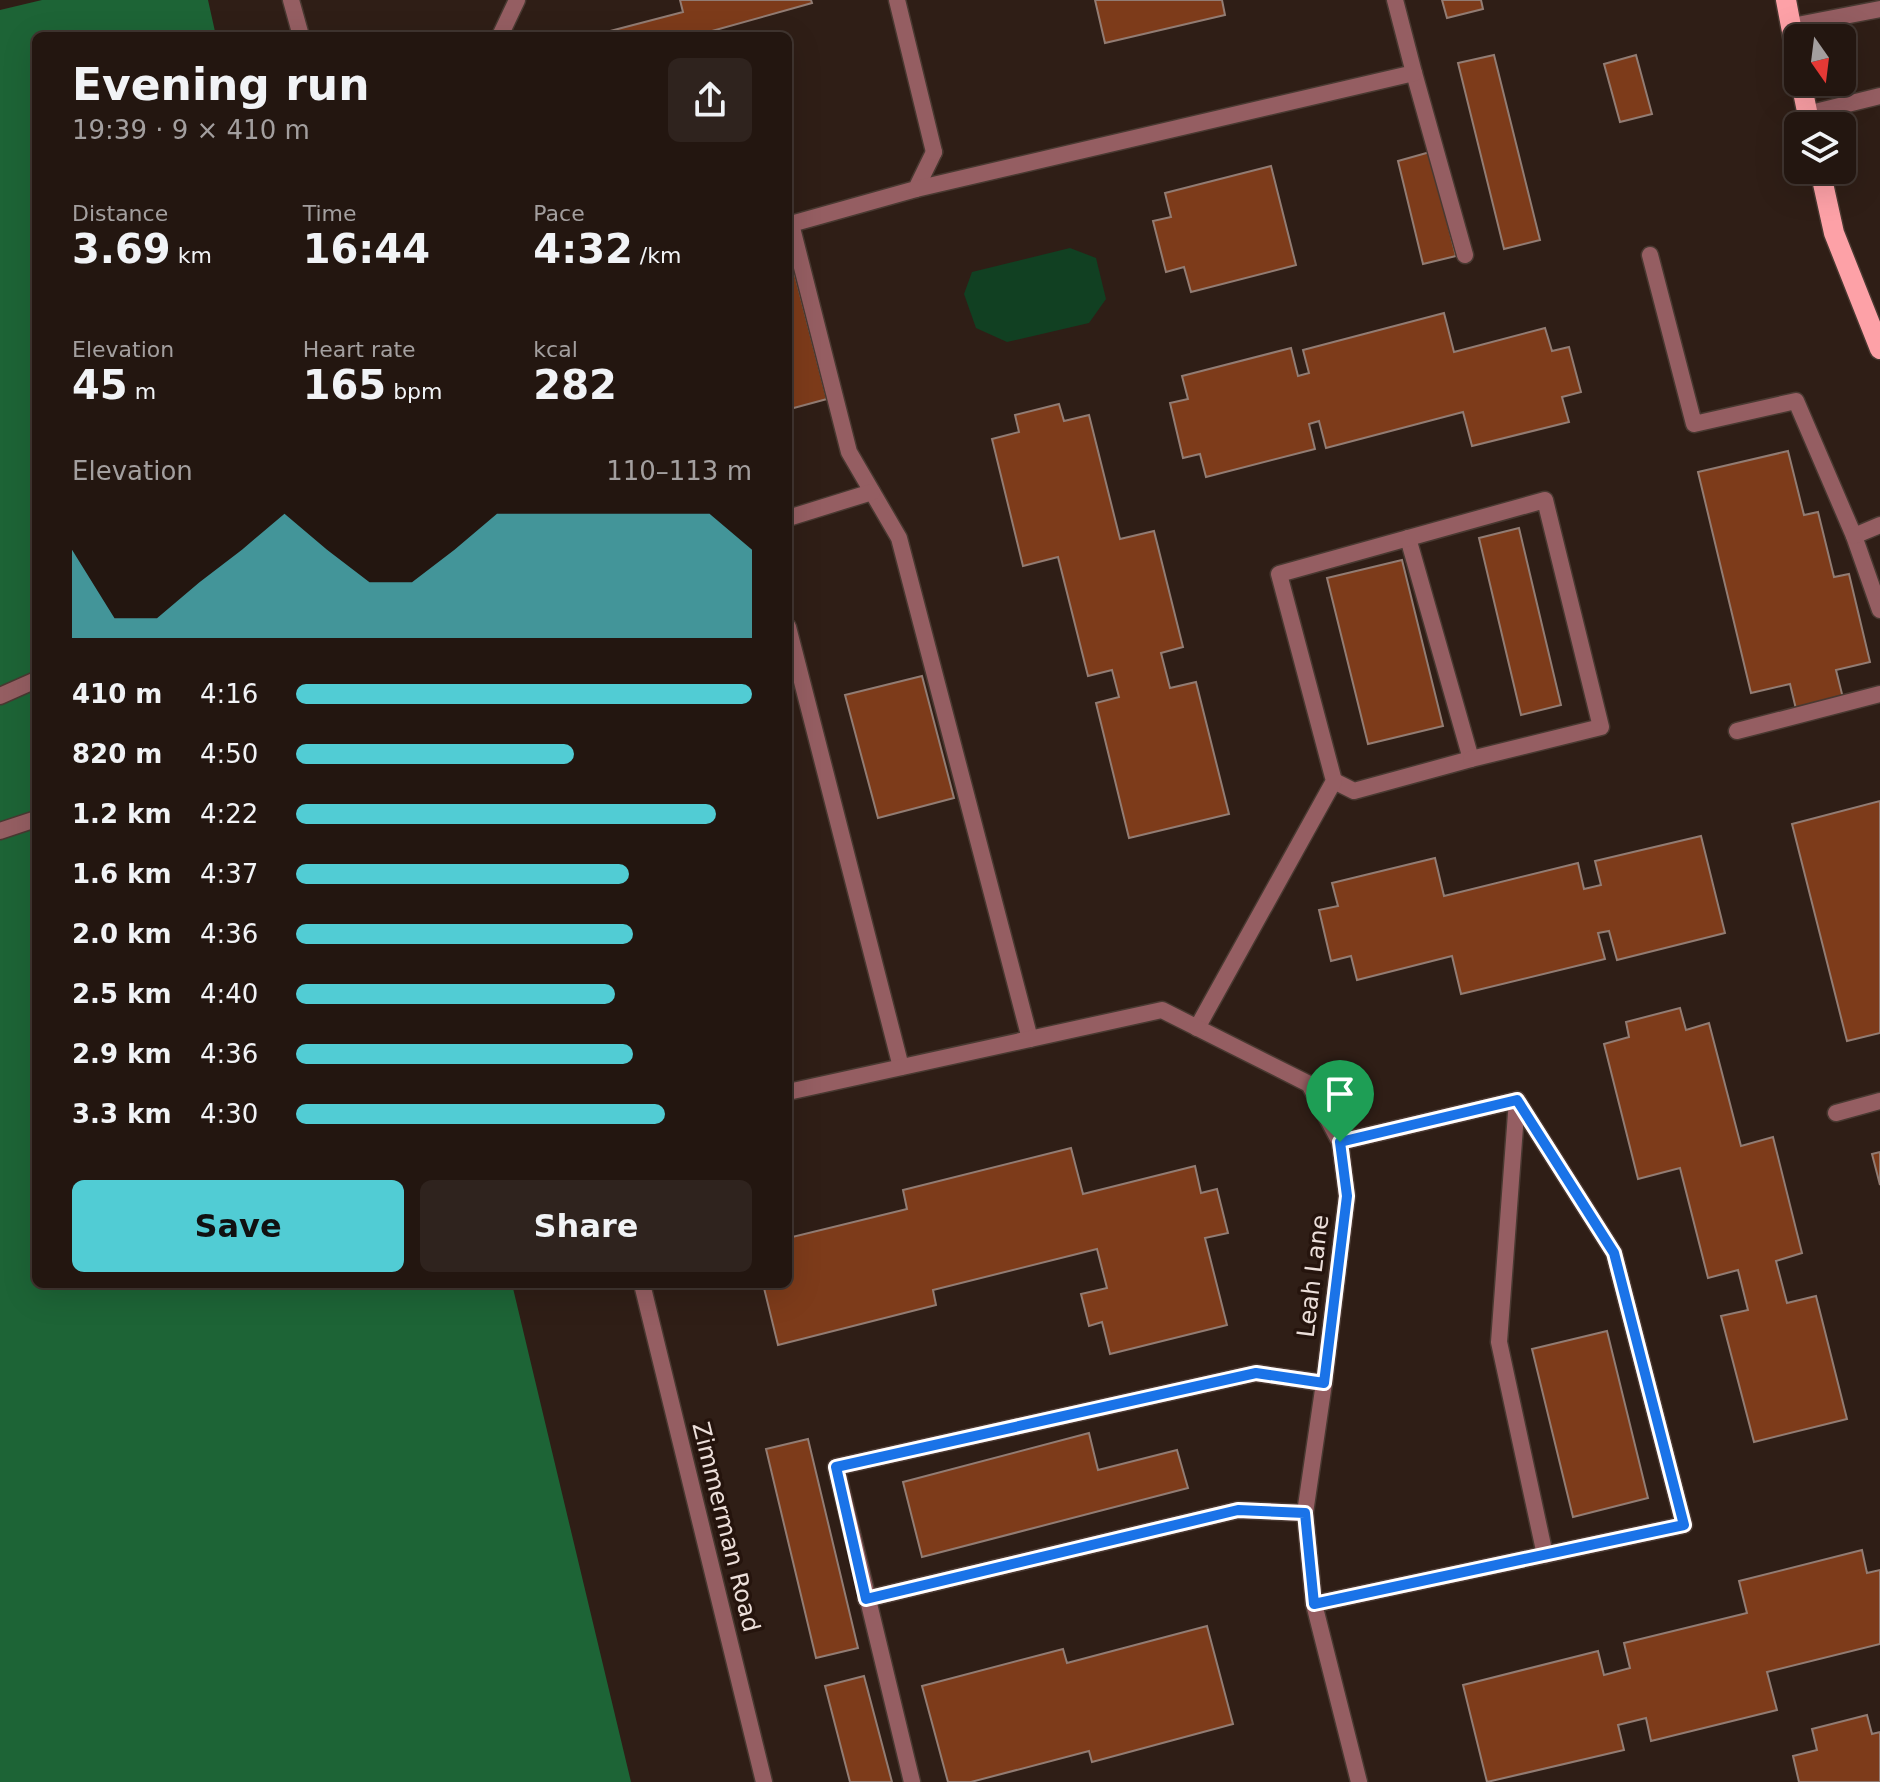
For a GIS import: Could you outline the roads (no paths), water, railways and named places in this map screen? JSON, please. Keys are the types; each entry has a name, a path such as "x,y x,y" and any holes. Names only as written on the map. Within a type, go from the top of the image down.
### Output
{"main road":[{"path":"1786,0 1792,24"},
{"path":"1823,184 1834,233 1880,349"}],"street":[{"path":"291,0 300,32"},
{"path":"502,32 517,0"},
{"path":"897,0 934,152 916,189"},
{"path":"1395,0 1465,255"},
{"path":"1802,24 1880,9"},
{"path":"792,223 916,189 1414,73"},
{"path":"1832,112 1880,96"},
{"path":"792,232 849,452 899,538 1030,1039"},
{"path":"1650,255 1694,424 1796,401 1854,536 1880,610"},
{"path":"792,517 872,492"},
{"path":"1197,1028 1334,781 1279,574 1545,500 1601,727 1354,791 1334,781"},
{"path":"1854,536 1880,525"},
{"path":"1408,538 1471,759"},
{"path":"792,643 901,1067"},
{"path":"0,696 32,682"},
{"path":"1737,731 1880,694"},
{"path":"0,831 32,820"},
{"name":"Leah Lane","path":"792,1091 1162,1010 1309,1084 1340,1142 1347,1196 1305,1513 1314,1604 1359,1782"},
{"path":"1340,1142 1517,1100"},
{"path":"1517,1100 1499,1342 1545,1555"},
{"path":"1314,1604 1684,1525 1614,1253 1517,1100"},
{"path":"1836,1113 1880,1101"},
{"name":"Zimmerman Road","path":"643,1288 764,1782"},
{"path":"912,1782 836,1467 1256,1373 1324,1383"},
{"path":"866,1599 1238,1510 1305,1513"}]}
